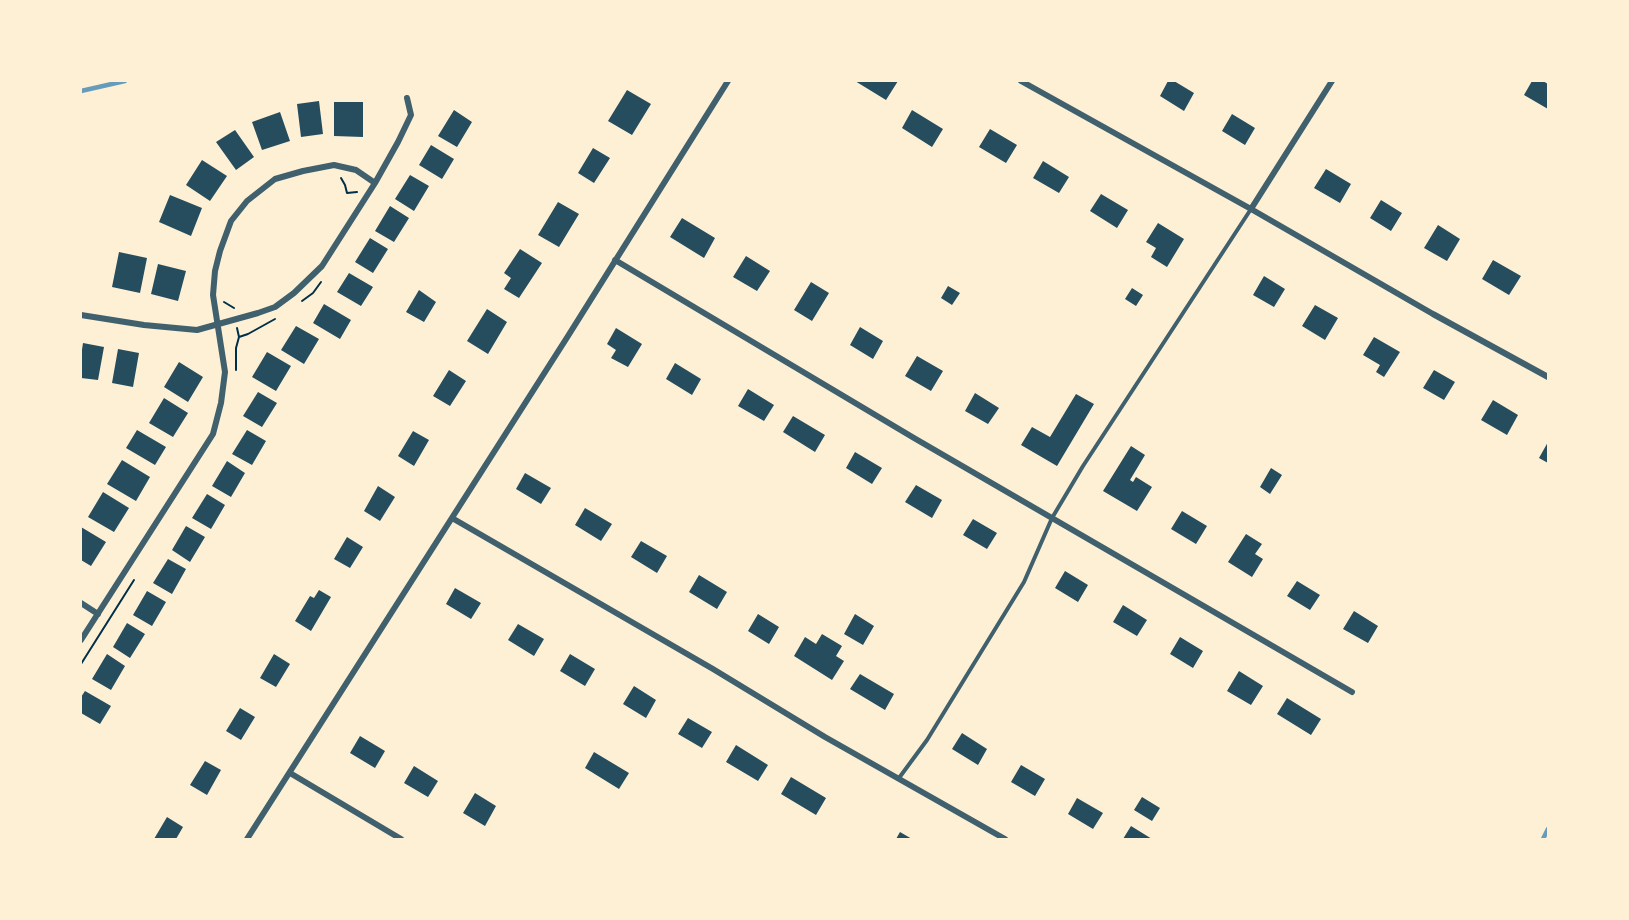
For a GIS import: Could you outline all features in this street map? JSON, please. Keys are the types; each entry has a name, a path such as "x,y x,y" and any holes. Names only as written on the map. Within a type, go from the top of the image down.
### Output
{"street":[{"path":"247,839 728,81"},
{"path":"1021,81 1548,377"},
{"path":"1251,209 1332,81"},
{"path":"81,315 144,325 197,330 275,307 294,294 322,266 373,186 411,115 407,98"},
{"path":"81,640 213,434 221,403 225,372 213,295 215,271 231,221 247,201 275,179 303,171 334,165 356,170 373,186"},
{"path":"615,260 1352,692"},
{"path":"452,518 1005,839"},
{"path":"81,603 98,614"},
{"path":"290,773 402,839"}],"lane":[{"path":"899,778 927,740 1024,582 1052,518 1083,466 1251,209"}],"path":[{"path":"339,175 345,185 346,194 373,186"},
{"path":"224,303 235,308 239,337"}],"building":[{"path":"855,81 898,81 886,100"},
{"path":"1168,81 1174,81 1194,93 1184,111 1160,96"},
{"path":"1532,81 1543,81 1548,84 1548,109 1524,95"},
{"path":"627,90 651,104 632,135 608,121"},
{"path":"319,101 323,134 301,137 297,104"},
{"path":"334,102 363,102 363,137 334,136"},
{"path":"454,110 472,122 457,147 438,136"},
{"path":"912,110 943,129 932,147 902,128"},
{"path":"280,112 290,141 262,150 252,122"},
{"path":"1232,114 1255,128 1245,145 1222,131"},
{"path":"990,129 1017,145 1006,163 979,147"},
{"path":"235,130 254,157 236,170 216,142"},
{"path":"431,145 454,159 442,179 419,165"},
{"path":"593,148 610,158 594,183 578,173"},
{"path":"202,160 227,176 210,201 186,185"},
{"path":"1043,161 1069,177 1059,193 1033,178"},
{"path":"1326,169 1351,184 1340,203 1314,188"},
{"path":"410,175 429,186 414,211 395,199"},
{"path":"1101,194 1128,210 1117,228 1090,211"},
{"path":"170,195 202,208 191,236 159,222"},
{"path":"1381,200 1402,213 1391,231 1370,218"},
{"path":"558,202 579,214 559,247 538,235"},
{"path":"390,206 409,218 394,242 375,231"},
{"path":"682,218 715,238 704,258 670,237"},
{"path":"1158,223 1184,239 1167,267 1151,257 1156,248 1146,242"},
{"path":"1438,225 1460,239 1447,261 1424,248"},
{"path":"370,238 388,249 373,273 355,262"},
{"path":"520,249 542,263 519,298 504,289 511,278 504,273"},
{"path":"119,252 147,258 140,293 112,287"},
{"path":"746,256 770,271 757,291 733,277"},
{"path":"1493,260 1521,276 1509,295 1482,279"},
{"path":"158,264 186,271 178,301 151,294"},
{"path":"349,273 373,287 361,306 337,292"},
{"path":"1264,276 1285,289 1274,307 1253,295"},
{"path":"811,282 829,293 812,321 794,310"},
{"path":"948,286 960,293 952,305 941,298"},
{"path":"1132,288 1143,295 1136,306 1125,299"},
{"path":"419,290 436,302 424,322 406,312"},
{"path":"324,304 351,320 340,339 313,323"},
{"path":"1315,305 1338,318 1325,340 1302,326"},
{"path":"487,309 507,322 488,354 467,341"},
{"path":"296,326 319,339 304,364 281,350"},
{"path":"860,327 883,341 873,359 850,345"},
{"path":"616,328 642,344 628,367 611,358 616,350 607,344"},
{"path":"1374,337 1400,352 1384,377 1376,372 1380,365 1363,355"},
{"path":"83,343 104,347 98,380 81,378"},
{"path":"118,349 139,353 133,387 112,383"},
{"path":"267,352 291,366 276,391 252,377"},
{"path":"917,356 943,371 931,391 905,376"},
{"path":"179,362 203,377 188,402 164,387"},
{"path":"675,363 701,379 692,395 666,379"},
{"path":"449,370 466,381 450,406 433,396"},
{"path":"1434,370 1455,382 1444,400 1423,388"},
{"path":"748,389 774,405 764,421 738,406"},
{"path":"258,392 277,403 262,427 243,416"},
{"path":"975,393 999,408 988,424 965,411"},
{"path":"1076,394 1094,404 1057,466 1021,445 1032,427 1050,437"},
{"path":"164,398 188,413 173,437 149,423"},
{"path":"1493,400 1518,415 1507,435 1481,420"},
{"path":"793,416 825,435 815,452 783,432"},
{"path":"137,430 166,447 155,465 126,448"},
{"path":"247,430 266,441 252,465 232,454"},
{"path":"413,431 429,440 414,466 398,456"},
{"path":"1548,442 1548,463 1539,458"},
{"path":"1131,446 1145,455 1130,480 1133,482 1136,477 1152,487 1137,511 1103,491"},
{"path":"855,452 882,468 872,484 846,468"},
{"path":"122,460 150,477 136,501 107,484"},
{"path":"227,461 245,473 231,497 212,486"},
{"path":"1271,468 1282,475 1270,494 1260,487"},
{"path":"525,473 551,488 541,504 516,489"},
{"path":"916,485 942,500 932,518 905,502"},
{"path":"378,486 395,497 380,521 364,511"},
{"path":"103,492 129,508 114,532 88,517"},
{"path":"207,494 225,505 211,529 192,518"},
{"path":"585,508 612,524 601,541 575,525"},
{"path":"1182,511 1207,526 1196,544 1171,529"},
{"path":"973,519 997,533 987,549 963,535"},
{"path":"186,526 205,537 190,562 172,550"},
{"path":"81,527 106,542 91,566 81,560"},
{"path":"1246,534 1262,544 1255,554 1263,559 1252,577 1228,562"},
{"path":"347,537 363,547 350,568 334,559"},
{"path":"641,541 667,556 657,573 631,557"},
{"path":"168,559 186,569 172,594 153,583"},
{"path":"1065,571 1088,585 1078,602 1055,588"},
{"path":"699,575 727,592 717,609 689,592"},
{"path":"1297,581 1320,595 1310,610 1287,596"},
{"path":"455,588 481,603 471,619 446,604"},
{"path":"319,590 331,597 311,631 295,621 310,596 314,598"},
{"path":"147,591 166,602 152,626 133,615"},
{"path":"1123,605 1147,620 1137,636 1113,622"},
{"path":"1354,611 1378,626 1368,643 1343,629"},
{"path":"758,614 779,627 769,644 748,631"},
{"path":"855,614 874,626 863,645 844,634"},
{"path":"127,623 145,634 130,658 113,647"},
{"path":"518,624 544,639 534,656 508,640"},
{"path":"822,634 842,646 836,656 844,661 832,680 794,656 805,637 816,644"},
{"path":"1180,637 1203,651 1193,668 1170,654"},
{"path":"107,654 125,666 111,690 92,679"},
{"path":"274,654 290,664 276,687 260,678"},
{"path":"570,654 595,669 585,686 560,671"},
{"path":"1239,671 1263,686 1251,705 1227,691"},
{"path":"860,674 894,694 885,710 850,689"},
{"path":"634,686 656,700 646,718 623,704"},
{"path":"85,691 111,706 100,724 81,713 81,697"},
{"path":"1287,698 1321,719 1311,735 1277,714"},
{"path":"240,708 255,717 241,740 226,731"},
{"path":"688,718 712,732 702,748 678,734"},
{"path":"962,733 987,749 978,765 952,749"},
{"path":"360,736 385,751 375,768 350,753"},
{"path":"736,745 768,765 758,781 726,762"},
{"path":"594,752 629,773 619,789 585,768"},
{"path":"205,761 221,770 207,795 190,785"},
{"path":"1021,765 1045,779 1035,796 1011,782"},
{"path":"414,766 438,781 428,797 404,783"},
{"path":"791,777 826,798 816,815 781,794"},
{"path":"475,793 496,806 485,826 463,813"},
{"path":"1142,797 1160,808 1152,821 1134,810"},
{"path":"1077,798 1103,813 1093,829 1068,814"},
{"path":"167,817 183,827 176,839 154,839"},
{"path":"1131,826 1152,839 1123,839"},
{"path":"900,832 912,839 896,839"}],"waterway":[{"path":"81,91 125,81"},
{"path":"1543,839 1548,829"}]}
